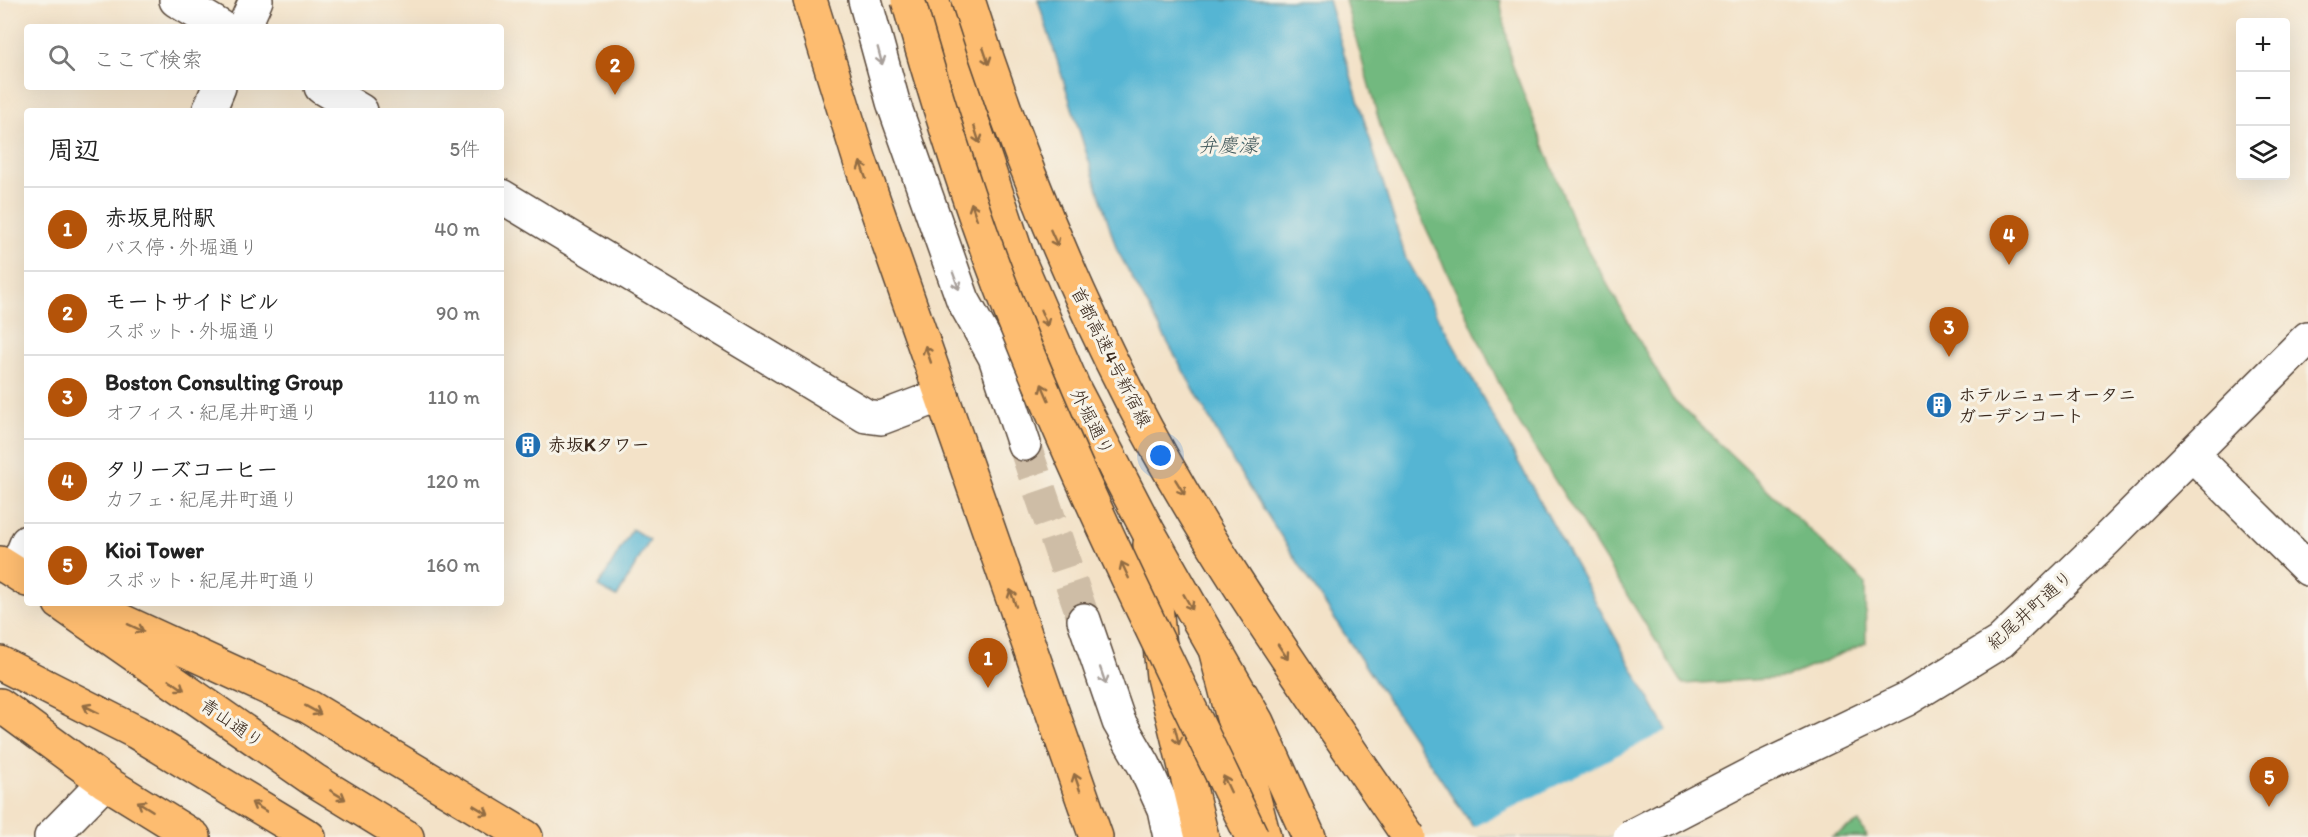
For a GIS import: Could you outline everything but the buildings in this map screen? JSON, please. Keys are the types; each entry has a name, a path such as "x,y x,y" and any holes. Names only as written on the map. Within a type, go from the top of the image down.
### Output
{"main road":[{"path":"810,0 860,161 1096,837"},
{"path":"908,0 980,229 1032,362 1098,515 1252,837"},
{"name":"外堀通り","path":"932,0 1019,261 1074,389 1149,533 1215,649 1264,837"},
{"name":"首都高速4号新宿線","path":"968,0 1011,129 1047,221 1086,311 1130,399 1176,482 1232,573 1409,837"},
{"path":"1149,533 1163,677 1202,837"},
{"name":"青山通り","path":"64,606 314,780 407,837"},
{"path":"90,606 309,707 526,837"},
{"path":"1215,649 1257,722 1309,837"},
{"path":"0,663 136,732 309,837"},
{"path":"0,705 105,782 195,837"}],"street":[{"path":"176,0 216,24"},
{"path":"245,24 256,0"},
{"path":"865,0 893,102 963,300 995,357 1024,444"},
{"path":"210,108 218,90"},
{"path":"326,90 356,108"},
{"path":"504,198 866,416 881,418 942,395"},
{"name":"紀尾井町通り","path":"1630,837 1907,699 2000,642 2308,338"},
{"path":"2192,454 2308,569"},
{"path":"1084,620 1119,722 1144,765 1164,809 1170,837"},
{"path":"51,837 105,782"}],"green space":[{"path":"1345,0 1500,0 1512,64 1577,231 1672,398 1865,583 1866,643 1785,678 1683,684 1515,417 1384,139"},
{"path":"1859,822 1867,837 1831,837"}],"water":[{"name":"弁慶濠","path":"1038,0 1328,0 1406,259 1660,718 1729,837 1480,837 1369,672 1235,465 1117,250"},
{"path":"632,529 650,540 617,597 598,587"}],"pier":[{"path":"1670,729 1732,837 1476,837 1471,828"}],"tunnel":[{"path":"1024,444 1084,620"}],"place":[{"name":"モートサイドビル","path":"615,95"},
{"name":"タリーズコーヒー","path":"2009,265"},
{"name":"Boston Consulting Group","path":"1949,357"},
{"name":"ホテルニューオータニ ガーデンコート","path":"1939,405"},
{"name":"赤坂Kタワー","path":"528,445"},
{"name":"赤坂見附駅","path":"988,688"},
{"name":"Kioi Tower","path":"2269,807"}]}
